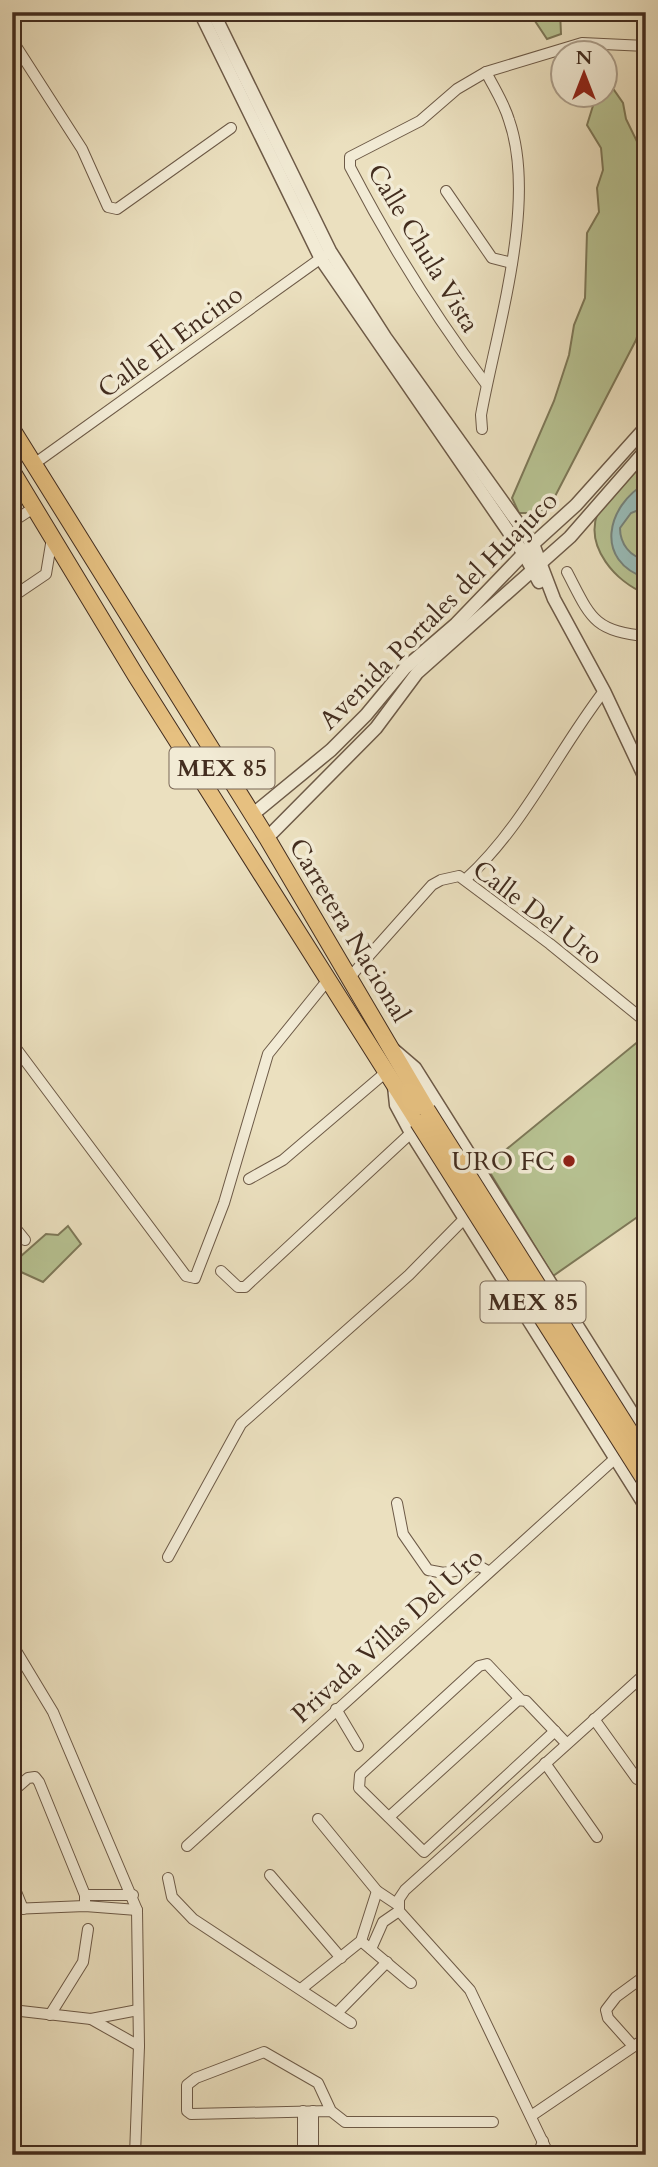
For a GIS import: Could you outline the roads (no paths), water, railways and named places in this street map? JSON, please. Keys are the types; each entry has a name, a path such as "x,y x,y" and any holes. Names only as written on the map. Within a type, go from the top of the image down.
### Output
{"highway":[{"name":"Carretera Nacional","path":"12,429 267,838 350,977 391,1048 419,1122 640,1486"},
{"name":"Carretera Nacional","path":"12,471 18,492 35,507 390,1079 646,1457"}],"street":[{"path":"200,12 326,255 385,337 528,549 536,565 542,588 554,599 604,691 646,780"},
{"path":"213,12 326,255"},
{"path":"12,40 82,149 108,207 117,209 231,128"},
{"name":"Calle Chula Vista","path":"486,384 426,300 391,244 350,167 346,154 420,121 457,89 486,72 558,48 582,43 646,46"},
{"path":"482,429 486,384 512,263 517,216 514,140 509,117 486,72"},
{"path":"446,191 492,258 512,263"},
{"name":"Calle El Encino","path":"34,464 326,255"},
{"name":"Avenida Portales del Huajuco","path":"252,815 331,750 366,715 405,668 456,624 528,549 571,510 646,427"},
{"name":"Avenida Portales del Huajuco","path":"267,838 376,728 410,680 465,634 583,522 646,450"},
{"path":"12,522 35,507"},
{"path":"571,510 583,522"},
{"path":"12,597 46,575 52,537"},
{"path":"567,572 583,602 602,626 616,633 646,636"},
{"path":"466,879 483,863 516,822 560,751 604,691"},
{"path":"331,750 342,764"},
{"name":"Calle Del Uro","path":"350,977 432,886 452,876 466,879 646,1022"},
{"path":"12,1043 186,1276 195,1279 224,1203 268,1054 327,981"},
{"name":"MEX 85","path":"391,1048 415,1068 646,1435 616,1456"},
{"path":"249,1179 283,1160 390,1079"},
{"path":"220,1270 239,1287 245,1287 419,1122"},
{"name":"MEX 85","path":"419,1122 465,1218 595,1427 640,1486 646,1507"},
{"path":"168,1557 241,1424 370,1310 465,1218"},
{"path":"12,1224 26,1240"},
{"path":"595,1427 617,1424 631,1410 646,1409"},
{"name":"Privada Villas Del Uro","path":"187,1846 616,1456"},
{"path":"640,1486 636,1477 646,1468"},
{"path":"397,1503 403,1534 428,1570 444,1573 479,1566 488,1571"},
{"path":"12,1644 53,1712 133,1895 137,1910 139,2046 135,2155"},
{"path":"555,1731 428,1850 420,1851 359,1788 360,1775 479,1666 486,1664 520,1699 526,1701 555,1731 566,1743"},
{"path":"371,1949 383,1922 399,1908 405,1890 646,1673"},
{"path":"389,1817 510,1704 520,1699"},
{"path":"336,1709 358,1746"},
{"path":"594,1719 637,1779"},
{"path":"545,1763 597,1838"},
{"path":"12,1792 33,1777 41,1786 85,1895 85,1906"},
{"path":"318,1819 377,1891 399,1908 470,1990 549,2155"},
{"path":"270,1875 341,1958"},
{"path":"168,1878 172,1897 178,1907 351,2023"},
{"path":"12,1882 18,1909 85,1906 137,1910"},
{"path":"301,1989 361,1941 377,1891"},
{"path":"85,1895 133,1895"},
{"path":"372,1912 383,1922"},
{"path":"50,2015 83,1962 88,1929"},
{"path":"361,1941 411,1983"},
{"path":"337,2013 387,1962"},
{"path":"633,2046 608,2018 606,2010 616,1997 646,1975"},
{"path":"12,2010 91,2019 138,2010"},
{"path":"91,2019 139,2046"},
{"path":"531,2116 646,2038"},
{"path":"331,2111 188,2113 186,2089 190,2081 262,2052 318,2083 331,2111 345,2122 493,2122"},
{"path":"303,2155 308,2111"},
{"path":"308,2111 313,2155"},
{"path":"538,2155 543,2141"}],"water":[{"path":"646,483 646,507 631,513 620,528 627,549 635,556 646,559 646,578 629,570 618,559 613,547 612,533 622,505"}],"place":[{"name":"URO FC","path":"569,1161"}]}
